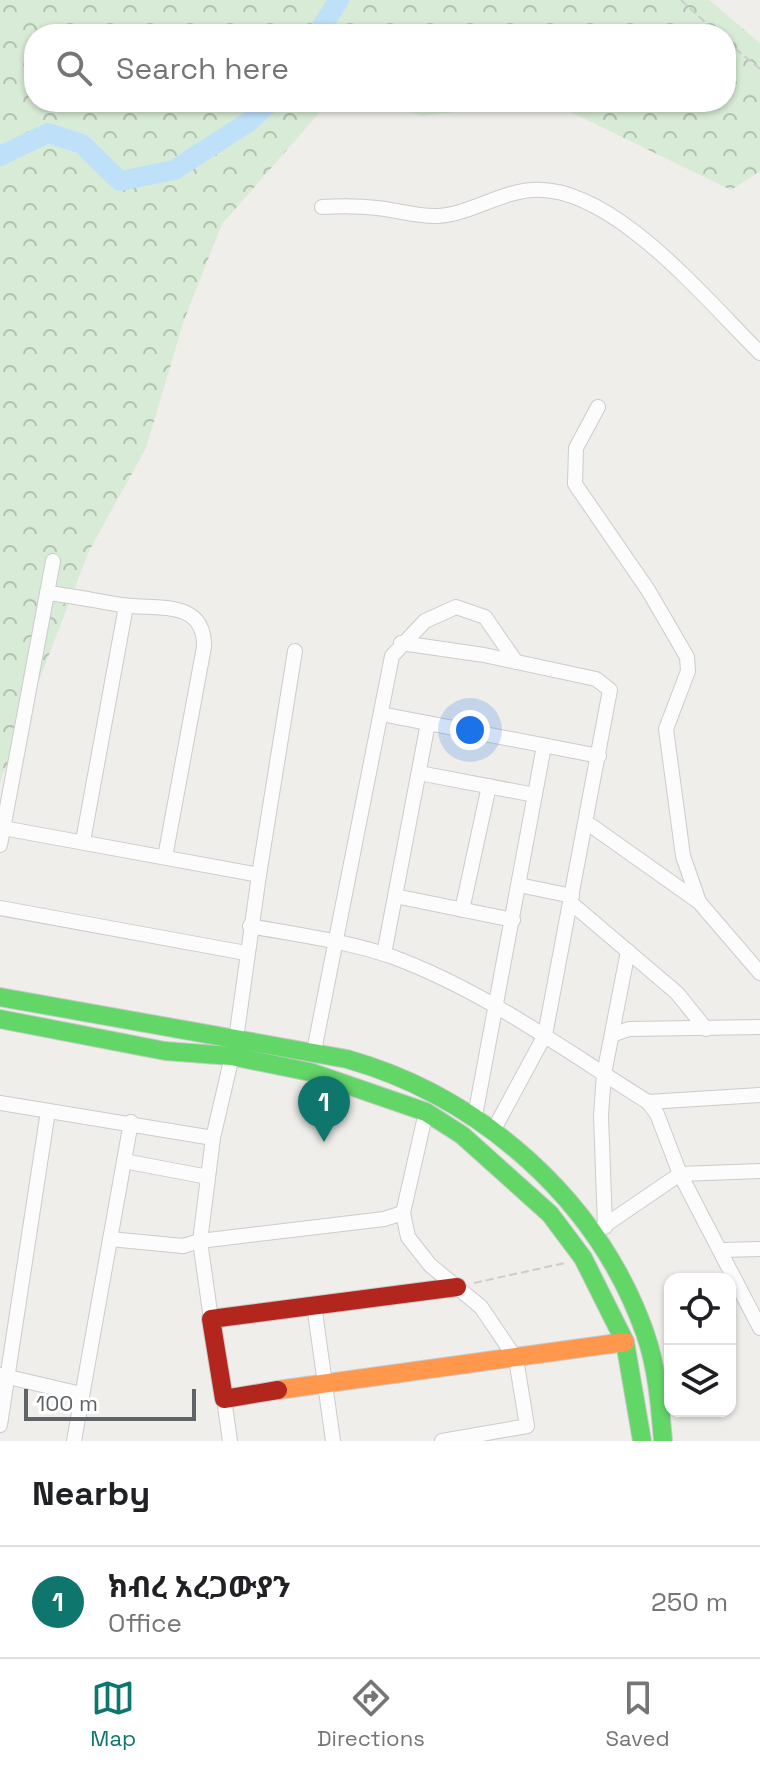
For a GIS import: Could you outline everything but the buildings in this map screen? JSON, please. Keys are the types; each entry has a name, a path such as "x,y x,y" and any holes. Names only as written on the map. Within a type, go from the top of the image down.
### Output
{"main road":[{"path":"0,997 233,1048 382,1094 426,1112 462,1135 550,1214 583,1258 625,1342 642,1441"},
{"path":"0,1019 165,1051 233,1048 314,1051 390,1072 475,1116 599,1229 644,1332 659,1395 663,1441"},
{"path":"457,1287 211,1319 224,1399 327,1381 516,1359 625,1342"}],"street":[{"path":"322,207 379,208 439,216 529,190 552,190 575,196 615,217 648,243 760,353"},
{"path":"598,407 576,448 575,484 579,496 648,590 687,657 688,671 666,729 683,856 699,902"},
{"path":"0,845 53,561"},
{"path":"48,593 126,606 176,608 191,615 201,625 204,636 165,857"},
{"path":"83,841 126,606"},
{"path":"314,1051 392,656 401,643 440,611 456,607 485,617 516,662"},
{"path":"401,643 596,679 608,687 609,702 545,1035 493,1131"},
{"path":"211,1319 200,1241 208,1177 213,1138 233,1048 295,651"},
{"path":"381,714 599,756"},
{"path":"384,954 428,723"},
{"path":"475,1116 544,746"},
{"path":"419,773 535,795"},
{"path":"462,910 489,786"},
{"path":"586,822 699,902 760,973"},
{"path":"3,828 259,875"},
{"path":"519,885 571,899 677,993 706,1029"},
{"path":"395,896 513,920"},
{"path":"0,908 246,953"},
{"path":"250,926 384,954 496,1007 648,1102 657,1114 680,1174 760,1328"},
{"path":"599,1229 604,1074 628,951"},
{"path":"612,1035 629,1029 760,1027"},
{"path":"648,1102 760,1095"},
{"path":"0,1103 131,1122 213,1138"},
{"path":"0,1425 4,1376 48,1111"},
{"path":"426,1112 403,1213 413,1247 481,1307 516,1359 528,1434 442,1441"},
{"path":"74,1441 131,1122"},
{"path":"124,1161 208,1177"},
{"path":"599,1229 680,1174 760,1171"},
{"path":"110,1239 183,1246 200,1241 384,1219 403,1213"},
{"path":"722,1250 760,1249"},
{"path":"314,1305 333,1441"},
{"path":"4,1376 81,1394"},
{"path":"224,1399 230,1441"}],"path":[{"path":"681,0 707,24"},
{"path":"736,49 760,69"},
{"path":"457,1287 583,1258"}],"green space":[{"path":"0,0 709,0 760,43 760,171 731,190 571,112 736,112 736,24 24,24 24,112 320,112 222,224 184,320 146,448 89,551 0,782"},
{"path":"409,112 455,112 421,116"}],"waterway":[{"path":"323,24 339,0"},
{"path":"0,156 48,133 82,144 120,181 174,170 259,112"}],"traffic: fast":[{"path":"0,997 347,1059 396,1076 443,1099 488,1127 529,1160 565,1198 597,1239 624,1285 645,1333 652,1359 663,1441"},
{"path":"0,1019 165,1051 231,1056 310,1072 426,1112 462,1135 550,1214 583,1258 625,1342 642,1441"}],"traffic: slow":[{"path":"278,1390 625,1342"}],"traffic: jam":[{"path":"278,1390 224,1399 211,1319 457,1287"}],"place":[{"name":"ክብረ አረጋውያን","path":"324,1142"}]}
